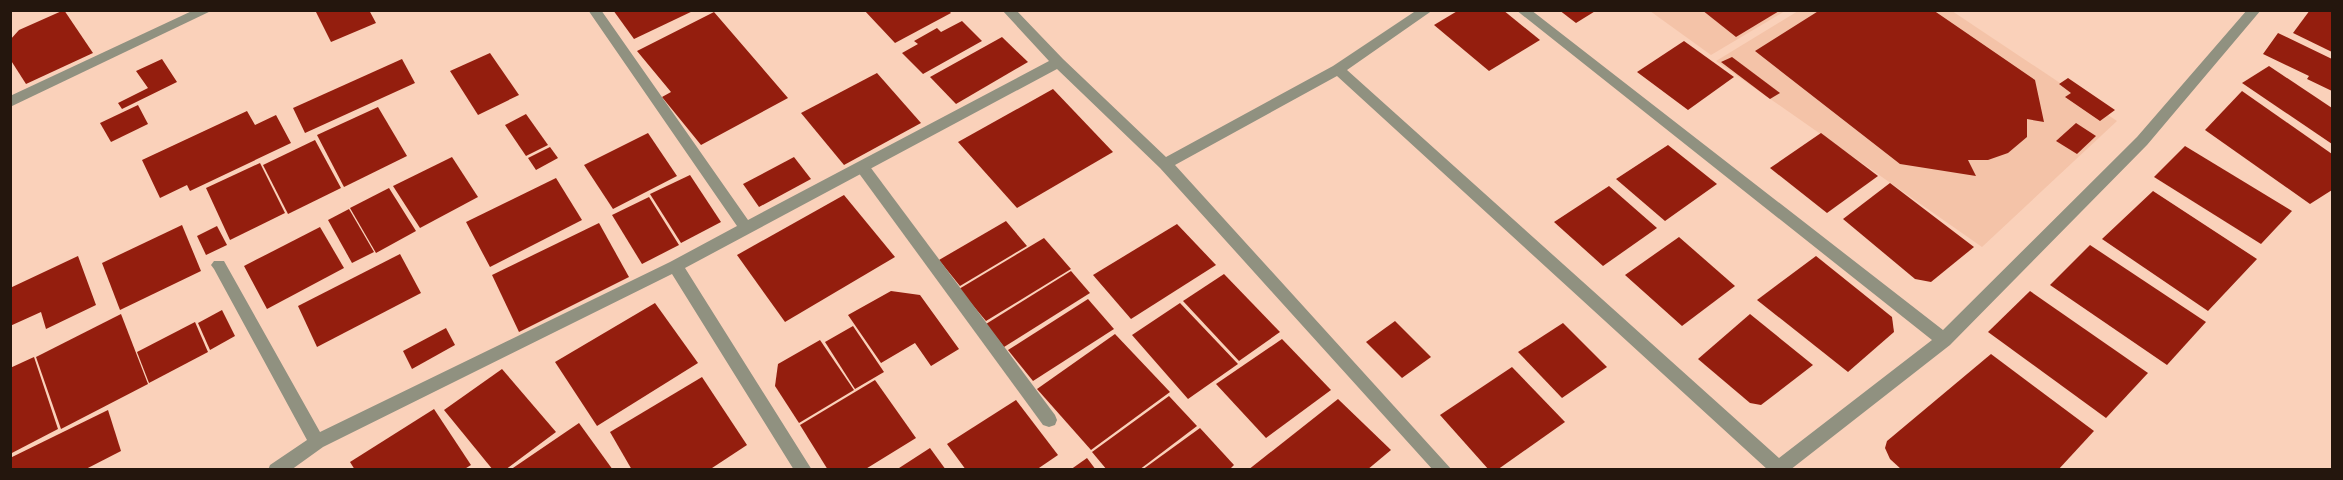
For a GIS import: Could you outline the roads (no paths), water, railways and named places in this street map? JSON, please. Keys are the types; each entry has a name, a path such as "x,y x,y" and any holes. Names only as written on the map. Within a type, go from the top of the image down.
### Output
{"street":[{"path":"10,102 207,10"},
{"path":"594,10 746,228"},
{"path":"1008,10 1058,62 1165,164 1444,470"},
{"path":"1165,164 1338,69 1427,10"},
{"path":"1522,10 1944,340"},
{"path":"1338,69 1777,469 1944,340 2142,141 2255,10"},
{"path":"276,470 318,442 675,266 863,168 1058,62"},
{"path":"863,168 1049,420"},
{"path":"219,265 318,442"},
{"path":"675,266 804,470"}]}
